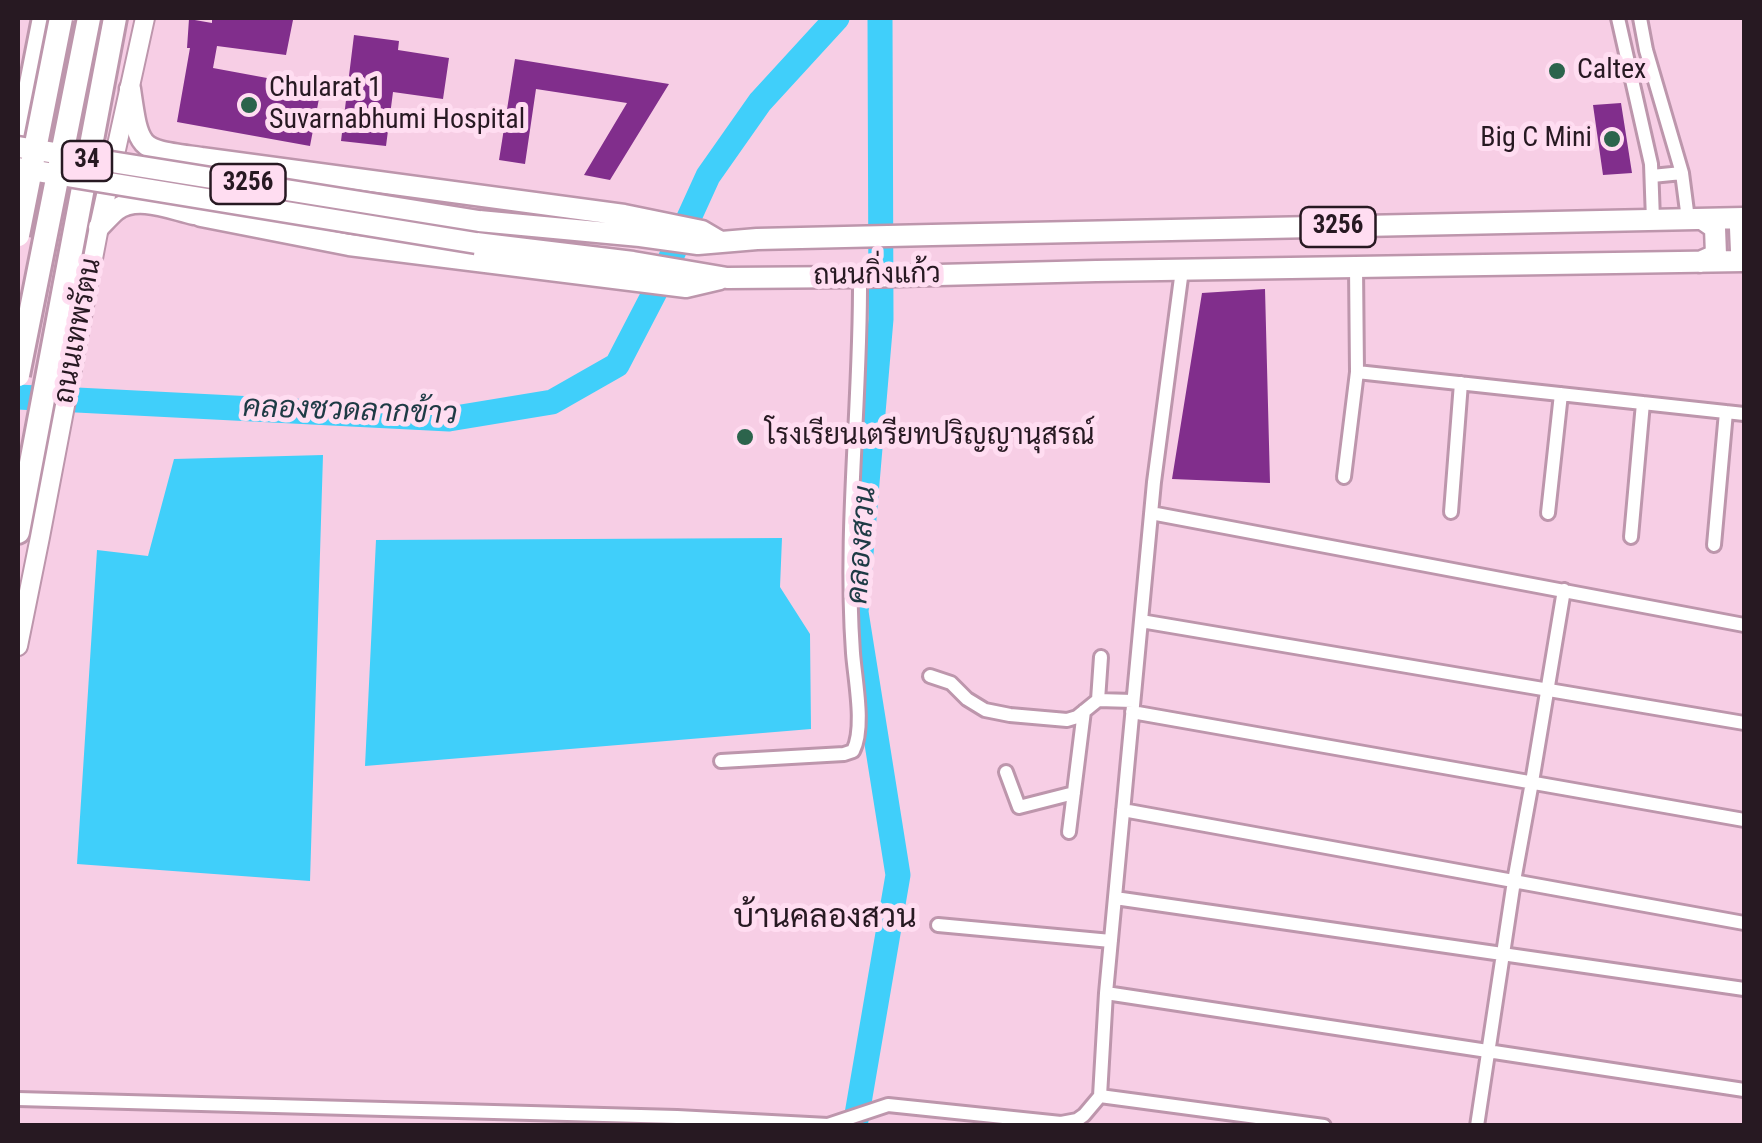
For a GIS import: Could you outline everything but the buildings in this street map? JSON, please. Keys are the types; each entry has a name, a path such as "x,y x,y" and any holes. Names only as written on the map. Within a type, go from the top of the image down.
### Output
{"highway":[{"path":"18,148 44,18"},
{"path":"18,234 61,18"},
{"path":"18,375 90,18"},
{"name":"ถนนเทพรัตน","path":"20,524 115,18"}],"main road":[{"name":"ถนนเทพรัตน","path":"18,646 99,227 146,18"},
{"path":"130,89 136,129 149,148 556,205 643,228"},
{"name":"3256","path":"18,148 479,221 643,228"},
{"path":"201,158 184,169 176,185 187,210 201,216"},
{"name":"ถนนกิ่งแก้ว","path":"18,168 688,279 1700,262 1744,258"},
{"path":"99,227 118,208 132,203 150,204 349,244 631,270"},
{"path":"1695,219 1715,228 1716,255 1700,262"},
{"path":"1744,221 1740,228 1744,258"},
{"name":"ถนนกิ่งแก้ว","path":"643,228 706,239 1744,221"}],"street":[{"path":"1618,18 1652,176 1653,220"},
{"path":"1640,18 1695,219"},
{"path":"1625,58 1646,50"},
{"path":"1646,142 1671,136"},
{"path":"1652,176 1682,173"},
{"path":"1344,477 1356,372 1356,267"},
{"path":"18,1098 828,1124 888,1106 1061,1123 1077,1120 1100,1096 1151,513 1182,270"},
{"path":"721,761 844,754 856,747 850,526 862,277"},
{"path":"1356,372 1744,414"},
{"path":"1451,512 1461,383"},
{"path":"1548,513 1561,394"},
{"path":"1631,537 1643,403"},
{"path":"1714,546 1726,412"},
{"path":"1151,513 1744,625"},
{"path":"1477,1126 1564,590"},
{"path":"1141,621 1744,723"},
{"path":"930,676 951,683 985,710 1067,720 1098,700 1101,657"},
{"path":"1098,700 1744,820"},
{"path":"1068,832 1084,711"},
{"path":"1006,772 1018,807 1074,793"},
{"path":"1123,810 1744,923"},
{"path":"1115,898 1744,989"},
{"path":"938,925 1111,941"},
{"path":"1106,993 1744,1090"},
{"path":"1100,1096 1324,1126"}],"water":[{"path":"323,455 310,881 77,864 97,550 148,556 174,459"},
{"path":"782,538 780,587 810,634 811,729 365,766 376,540"}],"waterway":[{"name":"คลองชวดลากข้าว","path":"18,397 449,419 552,402 617,365 708,176 760,102 837,18"},
{"name":"คลองสวน","path":"855,1126 898,875 856,612 881,319 880,18"}],"place":[{"name":"Caltex","path":"1557,71"},
{"name":"Chularat 1 Suvarnabhumi Hospital","path":"249,105"},
{"name":"Big C Mini","path":"1612,139"},
{"name":"โรงเรียนเตรียทปริญญานุสรณ์","path":"745,437"}],"district":[{"name":"บ้านคลองสวน","path":"825,919"}]}
